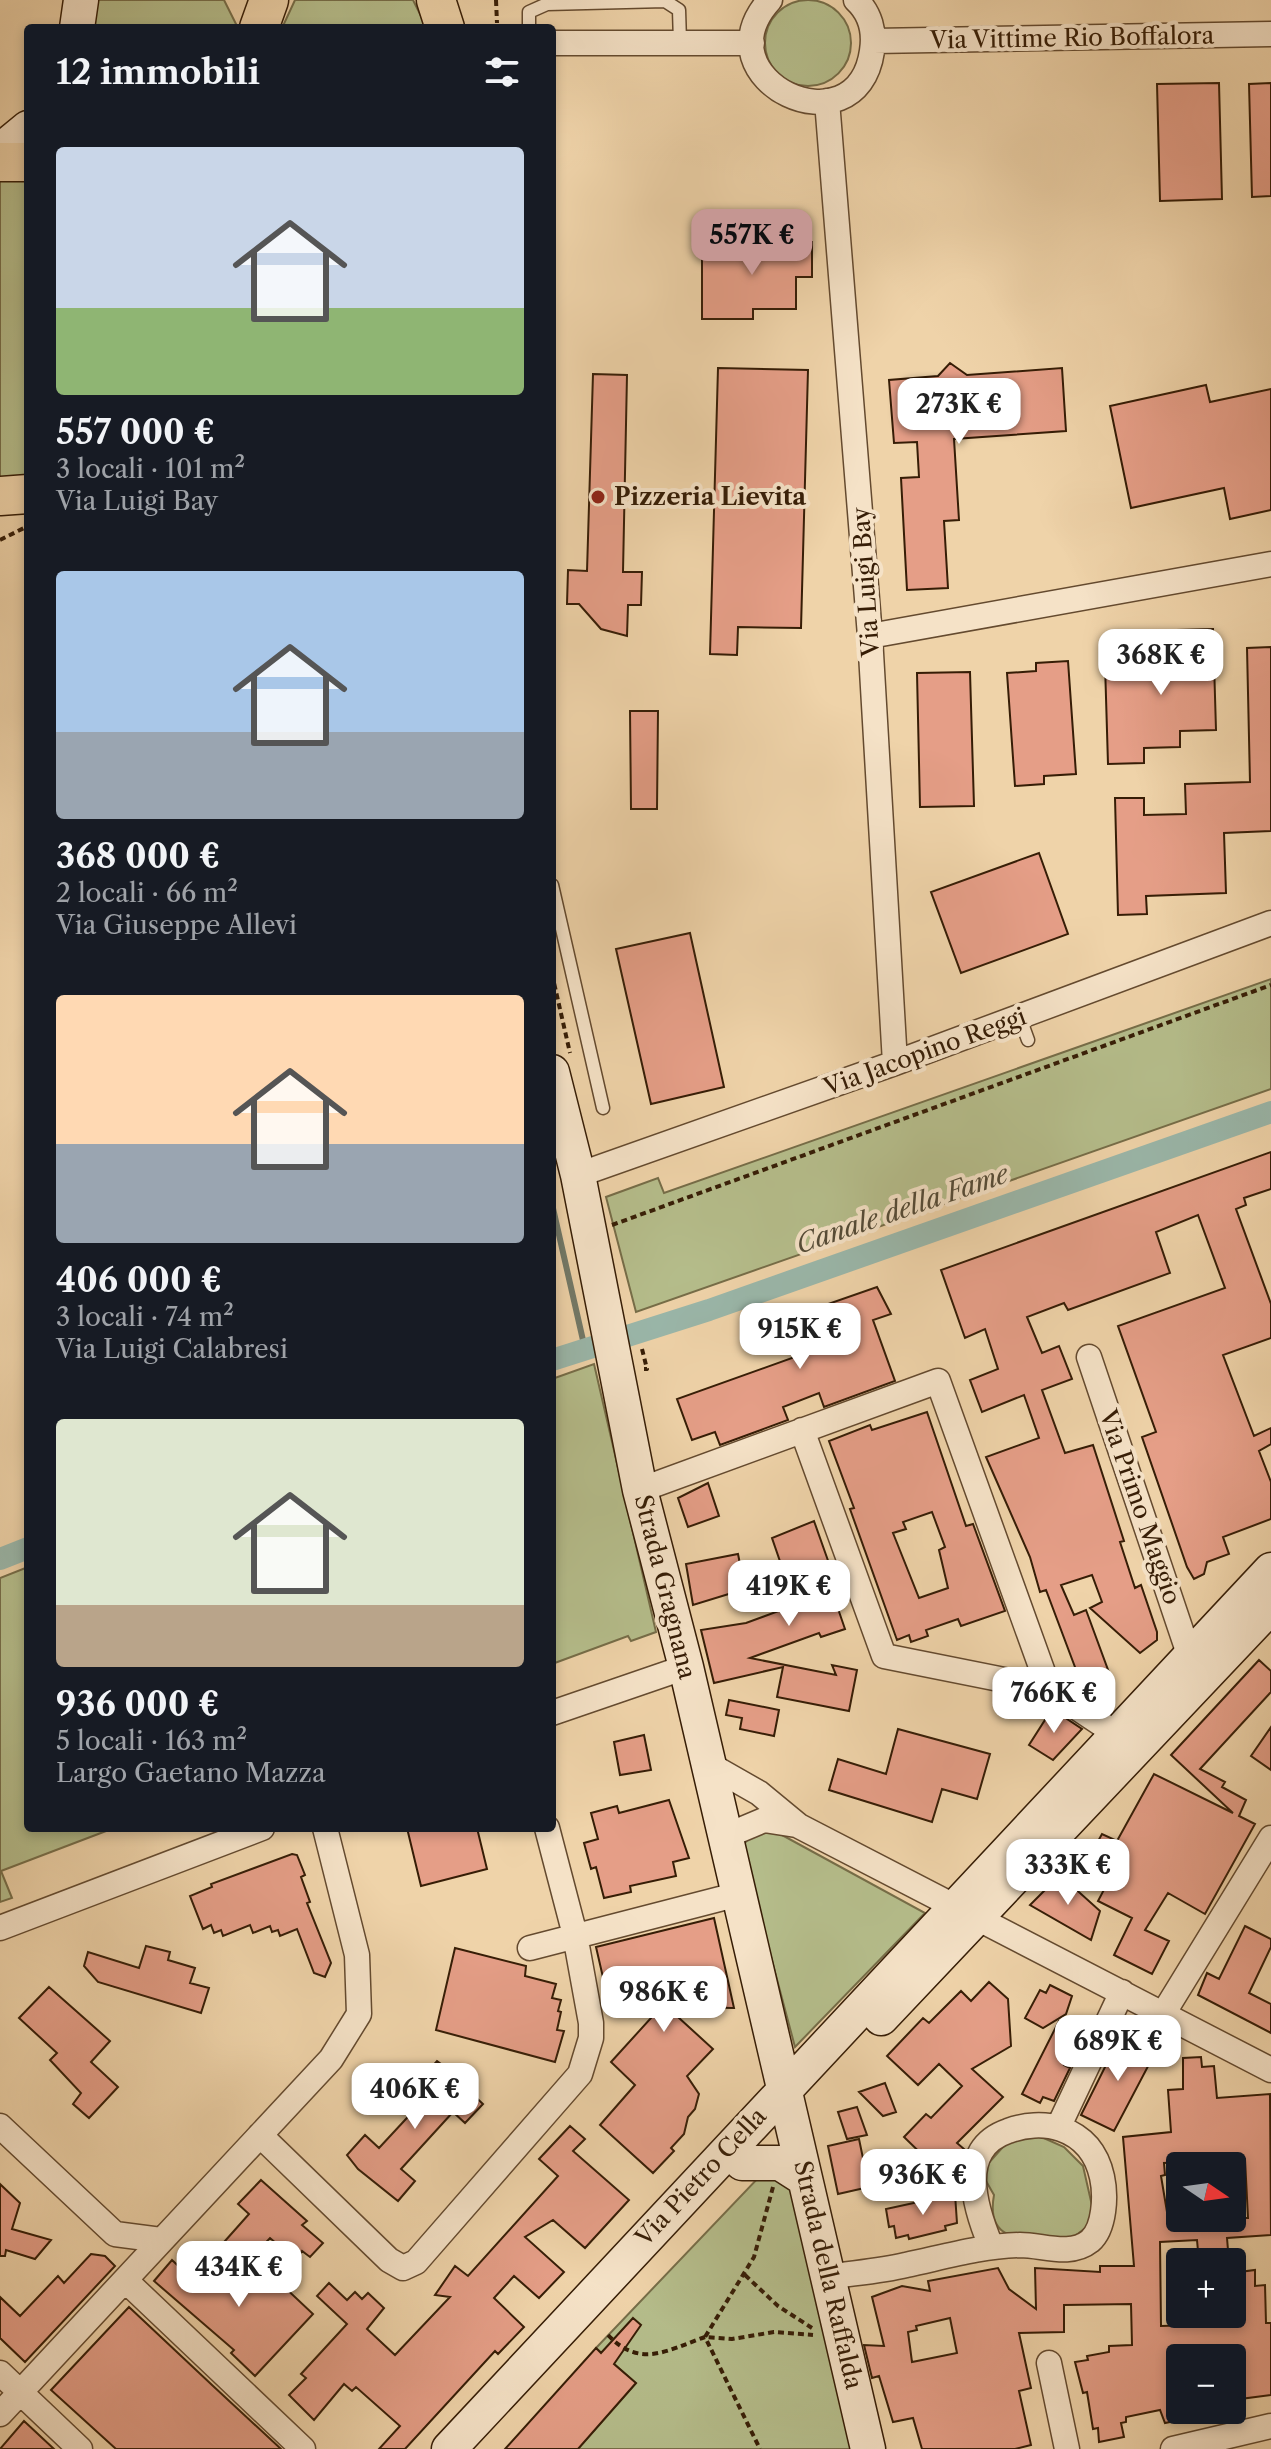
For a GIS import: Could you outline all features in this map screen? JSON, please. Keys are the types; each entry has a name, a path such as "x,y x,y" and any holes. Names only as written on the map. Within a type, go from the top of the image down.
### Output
{"main road":[{"path":"78,24 81,0"},
{"path":"260,24 269,0"},
{"path":"436,0 444,24"},
{"path":"0,151 24,131"},
{"path":"0,162 24,162"},
{"path":"0,497 24,494"},
{"name":"Strada Gragnana","path":"556,1088 578,1175 640,1490 686,1667 787,2100"},
{"path":"966,1911 1118,1735 1271,1570"},
{"path":"966,1911 1271,1606"},
{"name":"Via Pietro Cella","path":"449,2449 966,1911"},
{"path":"759,1978 756,2083 742,2147 780,2163 792,2176"},
{"name":"Strada della Raffalda","path":"787,2100 792,2176 828,2277 868,2449"},
{"name":"Via Pietro Cella","path":"481,2449 742,2147"}],"street":[{"path":"770,0 755,25 752,43 764,77 776,90 792,99 827,101 846,93 861,79 871,61 874,41 870,21 856,0"},
{"name":"Via Vittime Rio Boffalora","path":"874,41 1271,34"},
{"path":"556,43 752,43"},
{"name":"Via Luigi Bay","path":"827,101 870,636 895,1063"},
{"path":"870,636 1271,564"},
{"name":"Via Jacopino Reggi","path":"578,1175 895,1063 1024,1029 1271,923"},
{"name":"Via Primo Maggio","path":"1089,1357 1190,1657"},
{"path":"640,1490 938,1381 1049,1689"},
{"path":"802,1430 884,1656 1049,1689 1118,1735"},
{"path":"556,1712 686,1667"},
{"path":"708,1764 759,1793 799,1826 1271,2070"},
{"path":"726,1836 764,1820 799,1826"},
{"path":"0,1928 252,1832"},
{"path":"0,2414 331,2059 359,2014 357,1955 326,1832"},
{"path":"260,2135 389,2260 403,2268 416,2262 580,2074 591,2038 575,1935 548,1832"},
{"path":"1163,2014 1271,1838"},
{"path":"530,1948 739,1894"},
{"path":"1058,2128 1122,1992"},
{"path":"828,2277 903,2266 991,2246 1075,2250 1092,2240 1099,2227 1103,2184 1100,2165 1090,2149 1076,2136 1058,2128 1032,2125 997,2134 980,2150 973,2183 991,2246"},
{"path":"0,2126 115,2234 161,2240"},
{"path":"125,2280 303,2449"},
{"path":"1049,2363 1067,2449"},
{"path":"0,2373 80,2449"},
{"path":"1173,2449 1271,2426"}],"lane":[{"path":"529,24 529,12 547,4 665,1 679,10 680,42"},
{"path":"556,902 603,1108"}],"path":[{"path":"496,0 497,23"},
{"path":"0,540 24,528"},
{"path":"611,1226 1271,985"},
{"path":"705,2337 745,2275 792,2176"},
{"path":"608,2335 620,2348 650,2357 705,2337 732,2339 774,2332 824,2336 778,2306 745,2275"},
{"path":"705,2337 760,2449"}],"green space":[{"path":"97,0 224,0 236,24 94,24"},
{"path":"295,0 413,0 425,24 284,24"},
{"path":"808,0 832,7 844,19 851,43 844,67 832,79 808,86 784,79 772,67 765,43 772,19 784,7"},
{"path":"24,178 24,477 0,479 0,179"},
{"path":"1271,979 1271,1089 636,1312 606,1197 658,1178 664,1193"},
{"path":"594,1364 656,1632 631,1641 628,1636 556,1663 556,1378"},
{"path":"24,1569 24,1832 103,1832 1,1871 12,1898 0,1902 0,1578"},
{"path":"771,1829 925,1913 795,2047 742,1848 752,1832"},
{"path":"1037,2135 1064,2147 1083,2166 1093,2210 1088,2226 1071,2239 1014,2236 996,2224 994,2195 986,2181 986,2166 1010,2139"},
{"path":"760,2176 787,2179 791,2191 851,2449 578,2449 636,2383 596,2348"}],"building":[{"path":"1219,83 1222,199 1160,201 1157,84"},
{"path":"1271,83 1271,196 1252,197 1249,84"},
{"path":"702,242 812,242 812,277 796,277 796,309 753,309 753,319 702,319"},
{"path":"950,363 967,375 1062,368 1066,431 954,439 959,520 944,521 948,588 907,590 901,478 919,477 917,442 894,443 889,380 938,376"},
{"path":"718,368 808,370 801,628 738,627 737,655 710,654"},
{"path":"593,374 627,375 623,572 642,572 641,605 628,605 627,636 601,629 579,604 567,604 568,570 587,571"},
{"path":"1206,385 1210,402 1271,389 1271,510 1230,519 1224,488 1131,508 1110,406"},
{"path":"1213,629 1216,730 1180,731 1180,747 1144,748 1144,763 1108,764 1105,664 1142,663 1141,647 1177,646 1177,630"},
{"path":"1271,647 1271,831 1224,833 1226,893 1146,896 1147,914 1118,915 1115,798 1144,798 1144,815 1186,814 1185,784 1250,782 1247,648"},
{"path":"1068,661 1076,774 1044,776 1044,784 1015,786 1007,673 1036,671 1036,663"},
{"path":"970,672 974,806 920,807 917,673"},
{"path":"630,711 658,711 657,809 631,809"},
{"path":"1039,853 1068,934 961,973 931,892"},
{"path":"690,933 724,1087 651,1104 616,949"},
{"path":"1271,1152 1271,1189 1244,1198 1246,1205 1236,1209 1271,1304 1271,1338 1223,1355 1254,1436 1271,1428 1271,1444 1259,1451 1271,1482 1271,1519 1223,1537 1229,1554 1207,1562 1204,1574 1194,1579 1187,1567 1142,1437 1156,1432 1118,1326 1225,1288 1198,1215 1156,1232 1170,1273 1068,1310 1064,1303 1027,1317 1042,1353 1059,1346 1072,1379 1042,1390 1065,1453 1093,1445 1124,1541 1120,1542 1135,1588 1141,1585 1157,1632 1157,1640 1140,1653 1090,1608 1102,1602 1092,1575 1061,1585 1074,1615 1086,1610 1111,1678 1086,1688 1081,1683 1046,1590 1040,1592 1030,1557 986,1457 1039,1438 1024,1395 982,1412 970,1380 998,1369 985,1329 965,1338 941,1270"},
{"path":"877,1287 891,1314 873,1320 895,1381 824,1407 819,1393 783,1407 788,1420 720,1445 715,1432 692,1440 677,1399 795,1357 782,1320"},
{"path":"927,1412 966,1526 973,1524 1005,1611 961,1626 958,1619 926,1630 928,1636 911,1642 909,1635 897,1640 829,1441 870,1425 872,1430","holes":["932,1512 945,1547 939,1550 948,1588 919,1598 893,1533 906,1529 903,1522"]},
{"path":"708,1483 719,1516 688,1527 678,1498"},
{"path":"814,1521 831,1569 825,1571 845,1629 821,1637 819,1633 750,1658 836,1675 832,1665 857,1670 849,1711 777,1697 783,1667 714,1683 701,1630 746,1623 795,1605 772,1538"},
{"path":"738,1554 745,1589 693,1605 686,1564"},
{"path":"1259,1660 1271,1671 1271,1692 1200,1769 1225,1782 1222,1787 1246,1800 1239,1816 1255,1824 1205,1914 1168,1893 1145,1930 1169,1941 1152,1974 1114,1955 1132,1918 1098,1901 1117,1865 1092,1852 1102,1834 1117,1841 1154,1774 1233,1813 1171,1755"},
{"path":"729,1700 779,1710 774,1736 740,1729 742,1718 726,1715"},
{"path":"1052,1709 1082,1729 1053,1760 1029,1745"},
{"path":"1271,1727 1271,1770 1251,1756"},
{"path":"898,1729 990,1754 977,1799 942,1789 932,1822 829,1790 838,1759 886,1774"},
{"path":"644,1735 651,1770 620,1775 614,1742"},
{"path":"669,1800 689,1858 673,1862 676,1876 630,1886 631,1892 604,1898 596,1867 591,1869 584,1843 598,1839 591,1813 617,1806 619,1813"},
{"path":"408,1832 478,1832 487,1869 421,1886"},
{"path":"292,1854 297,1855 305,1875 301,1877 310,1902 307,1903 331,1963 325,1977 314,1973 297,1929 280,1936 278,1930 272,1932 270,1926 253,1933 250,1925 223,1936 221,1930 214,1933 211,1925 203,1929 190,1896 212,1887 211,1884"},
{"path":"1060,1875 1100,1911 1091,1940 1030,1905"},
{"path":"714,1918 734,2008 667,2007 713,2049 687,2076 699,2094 695,2109 688,2117 684,2134 671,2148 674,2151 653,2173 600,2125 635,2085 611,2062 661,2007 653,1973 605,1986 596,1947"},
{"path":"1245,1926 1271,1939 1271,1947 1249,1993 1271,2004 1271,2033 1198,1995 1207,1973 1219,1979"},
{"path":"146,1946 170,1952 168,1960 195,1968 190,1983 209,1988 201,2013 98,1982 84,1966 88,1952 139,1968"},
{"path":"455,1948 526,1966 525,1976 556,1984 552,1998 561,2000 557,2030 564,2031 555,2062 436,2030"},
{"path":"989,1982 1008,1999 1011,2046 972,2069 1003,2097 957,2143 964,2149 941,2173 904,2137 926,2114 931,2118 962,2086 939,2064 918,2085 887,2056 923,2018 929,2023 961,1991 971,2001"},
{"path":"1050,1985 1072,1996 1066,2014 1043,2028 1025,2018 1040,1990 1046,1993"},
{"path":"49,1987 110,2041 91,2062 118,2087 89,2118 73,2104 81,2093 50,2060 57,2053 19,2018"},
{"path":"1059,2021 1081,2030 1064,2065 1070,2068 1054,2101 1043,2097 1040,2103 1022,2094"},
{"path":"1121,2035 1155,2053 1114,2131 1081,2115"},
{"path":"1201,2057 1202,2067 1214,2066 1217,2098 1270,2094 1271,2235 1227,2238 1228,2248 1198,2248 1197,2240 1160,2242 1161,2326 1246,2328 1246,2271 1255,2270 1255,2286 1265,2285 1266,2323 1271,2323 1271,2395 1246,2398 1246,2344 1166,2344 1166,2423 1160,2410 1126,2417 1126,2422 1121,2423 1124,2437 1099,2442 1098,2428 1093,2429 1087,2392 1083,2393 1075,2362 1109,2352 1109,2346 1132,2345 1131,2304 1064,2305 1064,2332 1019,2333 1031,2388 1019,2391 1031,2445 1015,2449 922,2449 913,2418 893,2422 879,2376 872,2378 864,2345 884,2346 872,2297 902,2286 930,2291 928,2281 998,2268 1009,2289 1036,2309 1035,2268 1100,2272 1100,2266 1134,2266 1123,2137 1171,2132 1168,2090 1183,2089 1183,2058","holes":["950,2318 957,2353 912,2362 908,2332 917,2330 916,2326"]},
{"path":"437,2061 472,2087 468,2090 483,2104 465,2123 453,2112 401,2169 415,2181 398,2201 358,2169 347,2155 365,2135 379,2148 431,2092 419,2081"},
{"path":"885,2083 896,2112 883,2116 859,2092"},
{"path":"857,2107 867,2135 847,2139 838,2112"},
{"path":"570,2126 585,2139 573,2151 629,2200 585,2248 553,2220 525,2237 564,2272 539,2298 514,2276 494,2298 524,2327 498,2354 495,2351 405,2449 379,2449 400,2426 356,2387 352,2391 344,2384 314,2420 289,2395 306,2378 301,2374 347,2324 317,2296 329,2283 347,2300 355,2292 362,2299 368,2293 384,2308 367,2329 395,2355 450,2297 435,2295 455,2266 468,2276 558,2176 539,2159"},
{"path":"859,2139 869,2187 838,2194 828,2146"},
{"path":"261,2180 307,2221 302,2225 323,2243 310,2257 302,2251 296,2260 270,2238 248,2261 225,2241 249,2214 238,2204"},
{"path":"0,2184 20,2203 12,2229 51,2240 35,2259 6,2250 5,2256 0,2256"},
{"path":"955,2194 957,2223 945,2226 946,2230 909,2239 908,2235 896,2238 894,2226 889,2227 886,2209"},
{"path":"91,2254 105,2256 115,2266 25,2362 0,2338 0,2297 20,2316 58,2276 64,2283"},
{"path":"172,2260 191,2278 203,2264 283,2277 279,2282 313,2314 255,2376 231,2353 234,2350 154,2281"},
{"path":"129,2307 281,2449 116,2449 51,2390"},
{"path":"633,2318 641,2325 614,2364 636,2383 578,2449 505,2449 596,2348 601,2353"},
{"path":"24,2421 54,2449 0,2449"}],"waterway":[{"name":"Canale della Fame","path":"556,1359 709,1310 1271,1112"},
{"path":"556,1222 585,1349"},
{"name":"Canale della Fame","path":"0,1559 24,1550"}],"place":[{"name":"Pizzeria Lievita","path":"598,497"}]}
